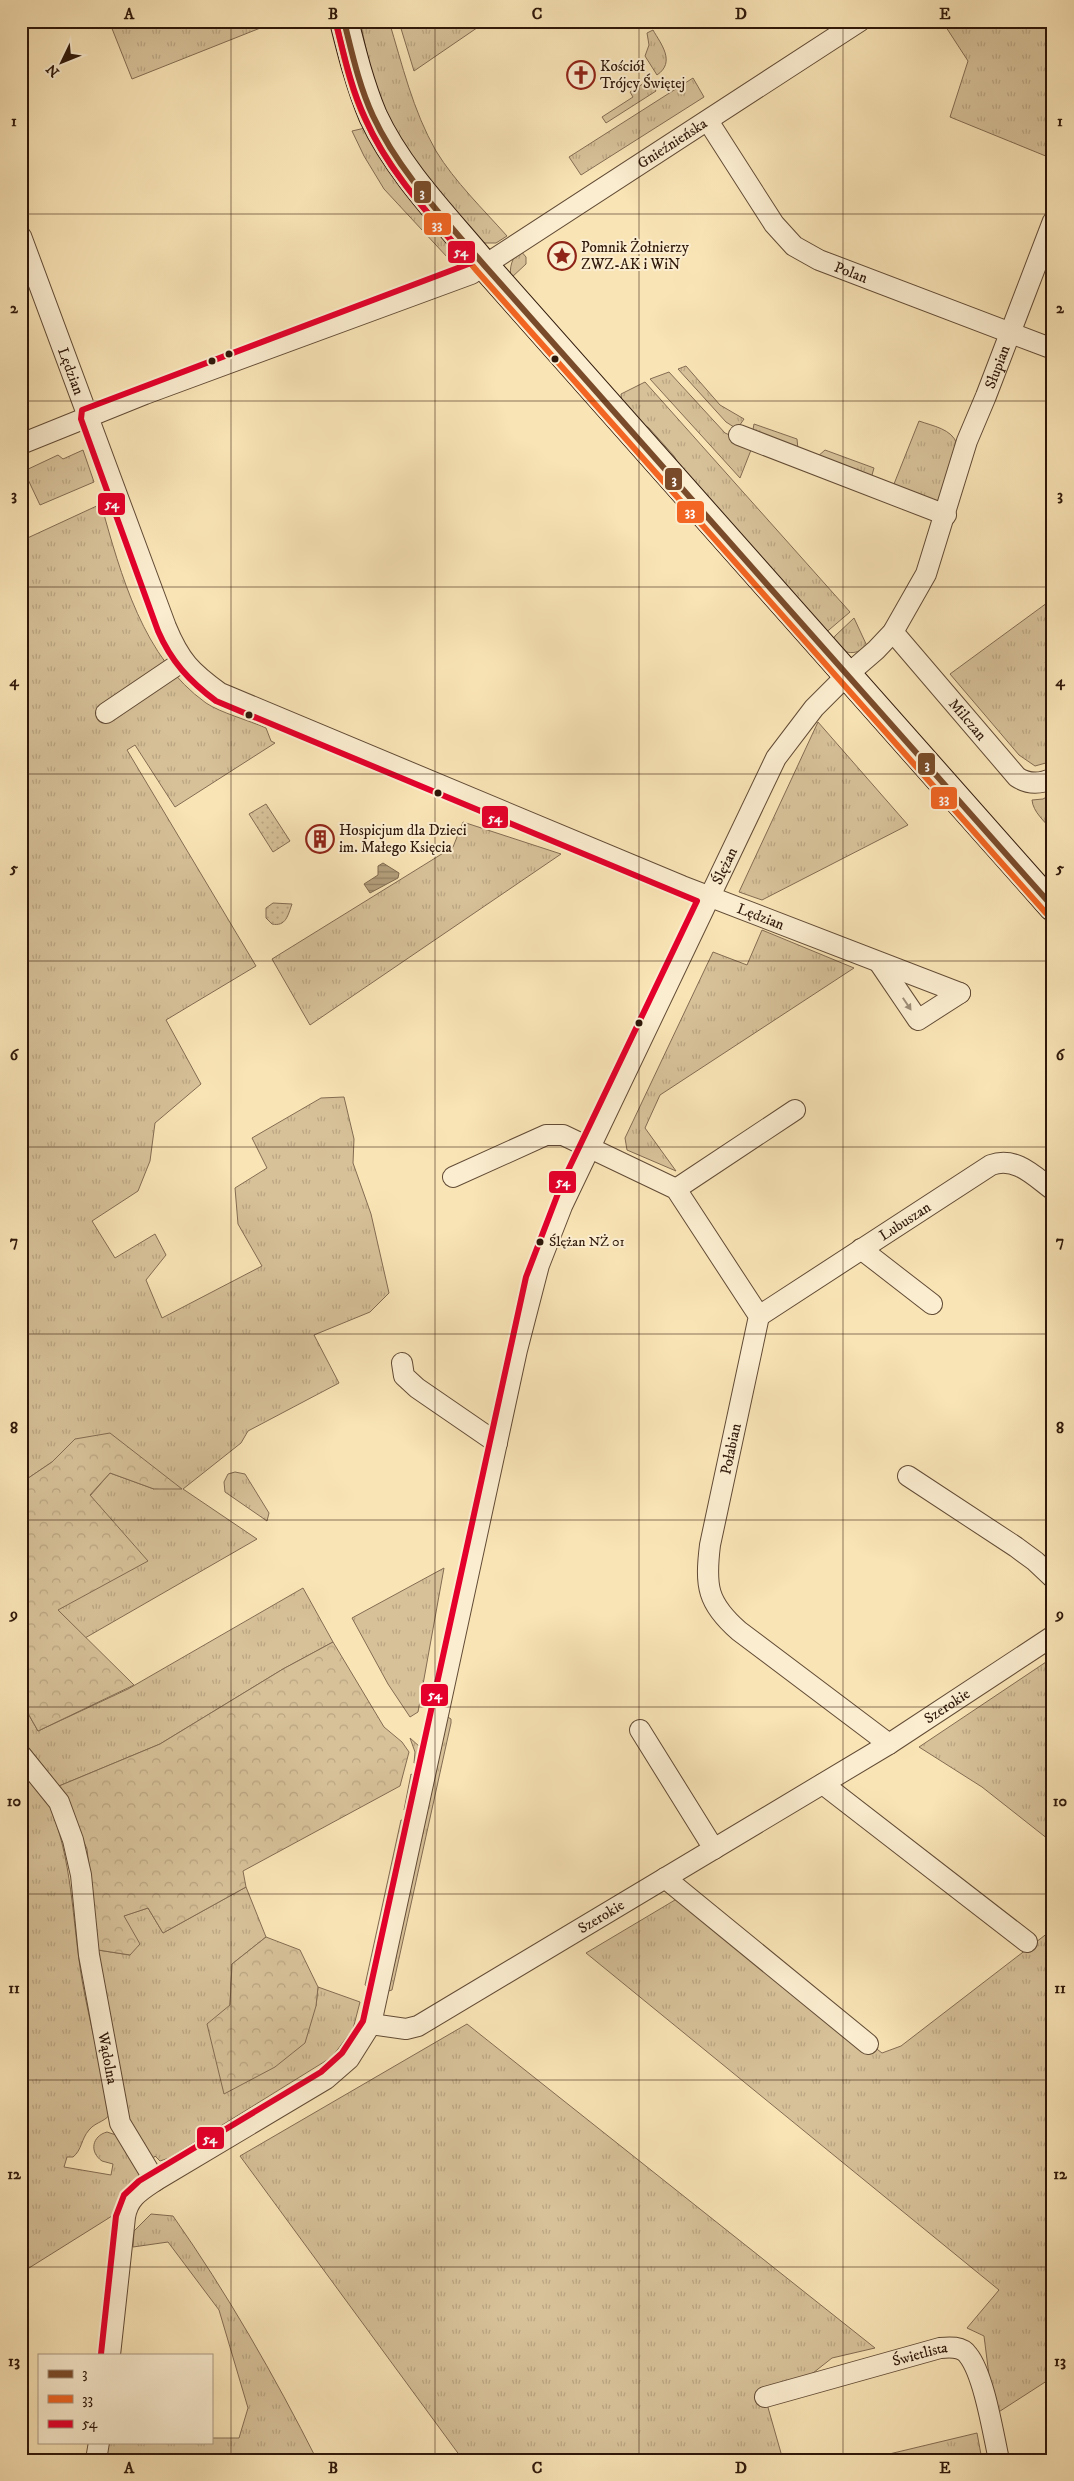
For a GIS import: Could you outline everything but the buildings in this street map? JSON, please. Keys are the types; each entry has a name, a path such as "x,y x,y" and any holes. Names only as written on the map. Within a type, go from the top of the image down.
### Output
{"main road":[{"path":"344,21 364,92 386,140 410,177 484,265 1053,908"}],"street":[{"name":"Gnieźnieńska","path":"21,444 89,416 470,274 860,21"},
{"name":"Polan","path":"708,121 774,224 794,246 819,260 1053,349"},
{"name":"Słupian","path":"847,675 876,650 893,632 926,574 967,441 1053,221"},
{"name":"Lędzian","path":"21,236 89,416 150,587 177,652 199,677 220,693 709,896 880,964 960,993 918,1020 880,964"},
{"path":"739,435 946,514"},
{"name":"Milczan","path":"893,632 1018,777 1023,781 1035,783 1053,778"},
{"path":"106,713 183,661"},
{"name":"Ślężan","path":"371,2024 497,1443 539,1265 556,1219 589,1146 781,751 808,716 847,675"},
{"path":"676,1189 795,1110"},
{"path":"454,1177 546,1135 563,1135 589,1146 676,1189 759,1316"},
{"name":"Lubuszan","path":"759,1316 984,1168 997,1163 1011,1162 1020,1166 1053,1190"},
{"path":"862,1249 932,1304"},
{"name":"Połabian","path":"759,1316 710,1545 707,1581 710,1595 718,1610 739,1631 889,1744"},
{"path":"402,1363 404,1376 416,1388 497,1443"},
{"path":"908,1476 1016,1547 1053,1578"},
{"name":"Szerokie","path":"371,2024 406,2029 418,2026 889,1744 1053,1636"},
{"path":"640,1730 714,1848"},
{"name":"Wądolna","path":"21,1755 59,1802 73,1840 81,1875 89,1955 120,2123 155,2181"},
{"path":"823,1784 1027,1942"},
{"path":"665,1878 868,2044"},
{"path":"110,2354 127,2208 134,2196 155,2181 326,2079 348,2059 371,2024"},
{"name":"Świetlista","path":"765,2397 940,2348 954,2347 968,2354 978,2372 999,2460"},
{"path":"96,2460 99,2444"}],"green space":[{"path":"109,21 278,21 132,79"},
{"path":"360,21 389,21 414,104 436,151 460,184 507,236 496,243 483,243 419,173 378,105"},
{"path":"487,21 414,71 399,22"},
{"path":"942,21 1053,21 1053,159 950,117 968,61"},
{"path":"653,30 663,47 666,59 663,70 657,75 645,56 649,45 647,33"},
{"path":"693,78 704,97 581,175 569,157"},
{"path":"649,80 656,91 606,123 602,117 633,97 630,92"},
{"path":"365,128 457,250 456,260 448,258 384,189 364,156 352,131"},
{"path":"520,250 526,257 526,264 511,278 510,270 512,263"},
{"path":"686,366 720,405 744,419 737,429 726,422 678,369"},
{"path":"669,372 725,433 753,445 740,478 650,379"},
{"path":"645,382 850,612 823,635 690,483 674,456 649,428 630,415 622,405 621,394"},
{"path":"919,421 946,431 955,439 957,444 941,505 892,489"},
{"path":"754,424 797,439 798,449 752,435"},
{"path":"83,450 94,482 40,505 24,471 58,455 63,459"},
{"path":"825,450 874,468 870,482 817,457"},
{"path":"101,504 117,559 137,613 150,639 166,663 184,684 206,703 266,728 271,741 275,743 175,807 135,745 127,750 256,966 166,1020 201,1084 155,1123 150,1161 138,1191 92,1221 115,1258 155,1234 166,1255 146,1280 162,1318 262,1266 238,1224 235,1188 267,1168 252,1138 321,1098 344,1097 354,1139 353,1163 371,1214 389,1293 370,1312 314,1335 339,1383 248,1431 241,1443 183,1489 257,1539 85,1638 58,1610 90,1496 110,1473 154,1489 75,1439 52,1462 21,1483 21,541"},
{"path":"1051,600 1053,603 1053,656 1045,662 1053,674 1053,761 1035,766 1019,755 950,674"},
{"path":"854,618 867,646 853,653 844,651 831,643 835,636"},
{"path":"818,722 908,825 762,900 739,892"},
{"path":"1050,795 1048,804 1053,809 1053,831 1037,813 1032,800 1043,799"},
{"path":"266,804 290,841 273,852 249,814"},
{"path":"463,822 561,854 310,1025 272,959 453,847"},
{"path":"273,903 292,904 286,919 280,924 272,924 266,918 266,908"},
{"path":"762,930 854,968 660,1095 645,1128 676,1171 627,1150 625,1138 713,952 747,965"},
{"path":"110,1433 182,1489 154,1489 110,1473 90,1495 148,1561 58,1610 134,1685 38,1731 21,1701 21,1483 52,1462 75,1439"},
{"path":"235,1472 245,1474 269,1513 267,1521 225,1492 224,1482 228,1474"},
{"path":"444,1568 418,1712 410,1717 388,1684 352,1618"},
{"path":"303,1588 333,1642 283,1669 160,1744 59,1786 21,1738 21,1701 38,1731 128,1689"},
{"path":"333,1642 384,1727 402,1742 409,1752 400,1786 243,1871 246,1887 163,1933 148,1908 124,1916 140,1944 130,1955 98,1950 87,1849 59,1786 160,1744 283,1669"},
{"path":"1052,1658 1053,1843 982,1787 919,1747"},
{"path":"446,1716 451,1719 451,1723 392,1990 385,1992"},
{"path":"410,1738 420,1747 418,1763 414,1763 415,1752"},
{"path":"21,1770 48,1802 62,1845 71,1890 82,1980 112,2110 108,2117 89,2130 76,2154 73,2157 67,2157 64,2167 111,2175 113,2164 102,2161 94,2149 95,2141 98,2137 107,2132 119,2136 140,2173 112,2216 21,2273"},
{"path":"411,1774 416,1777 409,1809 404,1810"},
{"path":"401,1820 406,1821 369,1988 365,1985"},
{"path":"246,1887 266,1937 232,1964 230,2005 316,2006 318,1987 360,2002 353,2029 332,2057 169,2158 160,2161 155,2156 152,2160 135,2133 129,2118 98,1950 130,1955 123,1916 148,1908 163,1933"},
{"path":"680,1897 882,2053 901,2046 1053,1929 1053,2377 994,2415 984,2336 967,2328 999,2290 586,1953"},
{"path":"266,1937 300,1950 318,1987 316,2006 305,2043 275,2067 224,2094 207,2024 230,2005 232,1964"},
{"path":"467,2024 875,2348 832,2358 813,2373 765,2397 783,2460 463,2460 240,2156"},
{"path":"151,2214 173,2216 249,2335 317,2460 105,2460 107,2444 212,2444 212,2438 239,2438 248,2408 219,2310 168,2242 133,2247 134,2231"},
{"path":"977,2433 982,2460 864,2460"}],"shaded area":[{"path":"383,863 399,873 398,878 370,893 364,884 378,875 378,866"}],"waterway":[{"path":"21,2029 26,2037 21,2065"}],"transit line":[{"name":"3","path":"344,21 360,81 373,116 396,156 423,194 1053,907"},
{"name":"33","path":"336,23 348,73 361,110 377,142 402,181 477,271 1046,913"},
{"name":"54","path":"101,2354 116,2216 124,2195 139,2181 321,2072 342,2053 363,2021 526,1277 562,1183 697,901 216,701 197,686 182,670 169,652 158,631 81,419 82,410 471,263 413,195 386,158 365,118 356,95 336,23"}],"place":[{"name":"Kościół Trójcy Świętej","path":"581,75"},
{"name":"Pomnik Żołnierzy ZWZ-AK i WiN","path":"562,256"},
{"name":"Hospicjum dla Dzieci im. Małego Księcia","path":"320,839"},
{"name":"Ślężan NŻ 01","path":"540,1242"}]}
